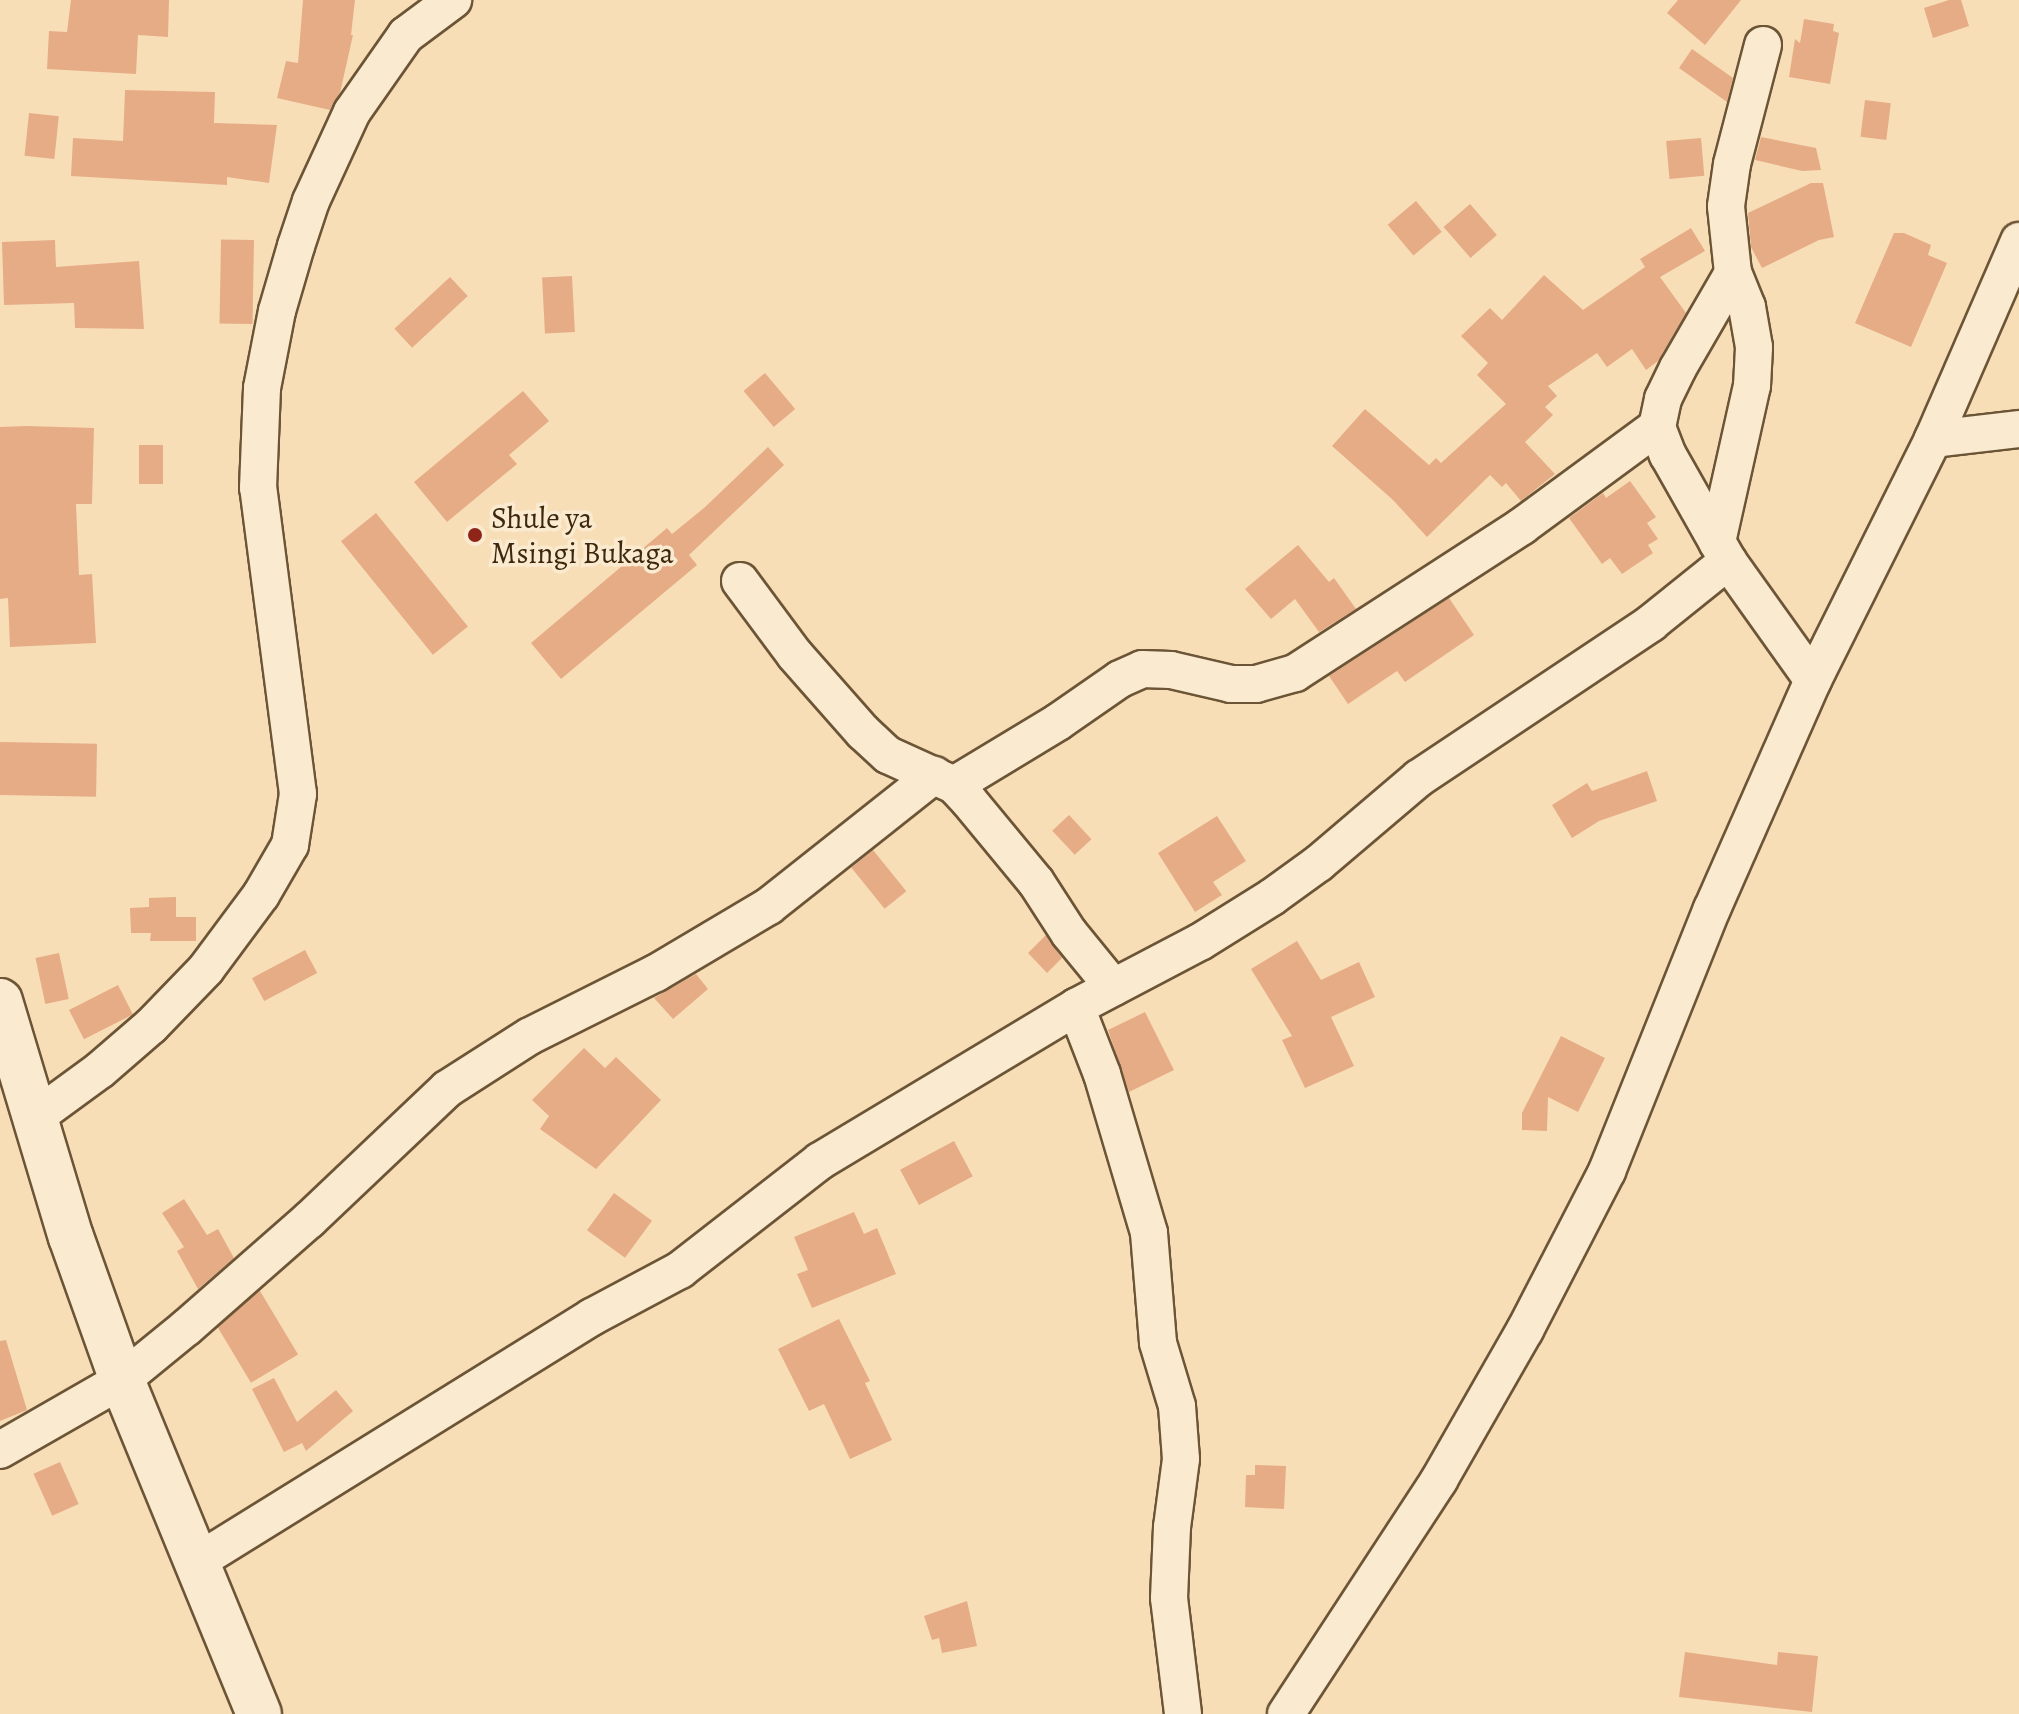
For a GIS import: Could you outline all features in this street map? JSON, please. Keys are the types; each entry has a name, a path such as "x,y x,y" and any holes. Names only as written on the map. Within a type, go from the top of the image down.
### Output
{"street":[{"path":"33,1119 100,1070 151,1026 206,969 261,895 290,845 298,794 296,756 268,587 258,488 262,388 277,311 311,201 352,112 409,17 453,0"},
{"path":"195,1563 579,1325 680,1270 820,1161 1076,1007 1200,942 1272,897 1319,863 1419,778 1628,639 1722,552 1752,386 1754,347 1747,307 1733,273 1726,206 1739,133 1763,45"},
{"path":"1286,1714 1411,1528 1575,1235 1619,1144 1712,909 1813,680 1933,439 2019,241"},
{"path":"1733,273 1678,368 1663,399 1657,427 1668,455 1722,552 1813,680"},
{"path":"0,1450 122,1380 297,1231 447,1089 530,1036 656,973 769,906 944,780 1058,722 1120,679 1142,669 1171,670 1231,684 1256,684 1295,673 1522,526 1657,427"},
{"path":"1933,439 2019,429"},
{"path":"740,581 795,655 863,732 888,755 944,780 1036,882 1069,933 1113,987"},
{"path":"1076,1007 1102,1074 1149,1233 1158,1343 1177,1406 1181,1459 1172,1527 1169,1598 1183,1714"},
{"path":"1,1008 33,1119 122,1380 259,1714"}],"building":[{"path":"71,0 169,0 168,37 138,35 136,74 47,69 49,31 67,32"},
{"path":"303,0 355,0 353,35 340,93 330,110 277,98 286,61 298,63"},
{"path":"1678,0 1741,0 1705,45 1667,13"},
{"path":"1949,0 1961,0 1969,26 1933,38 1924,8"},
{"path":"1804,19 1834,24 1833,31 1839,33 1830,84 1789,77 1795,39 1800,43"},
{"path":"1692,49 1733,78 1727,102 1679,68"},
{"path":"125,90 215,92 214,123 277,125 269,183 227,177 227,185 71,176 73,138 123,141"},
{"path":"1865,100 1891,103 1886,140 1860,137"},
{"path":"29,113 59,116 54,159 25,156"},
{"path":"1761,137 1816,148 1821,170 1802,171 1755,160"},
{"path":"1701,138 1704,176 1669,179 1666,141"},
{"path":"1811,183 1823,183 1834,237 1819,240 1762,268 1751,247 1748,213"},
{"path":"1416,201 1442,232 1413,255 1388,225"},
{"path":"1470,204 1497,235 1470,258 1444,227"},
{"path":"1691,228 1705,251 1660,277 1686,313 1658,361 1646,370 1632,349 1607,367 1597,353 1548,386 1557,396 1545,407 1553,415 1525,442 1555,474 1521,501 1506,483 1502,487 1490,475 1427,537 1393,500 1332,446 1365,409 1429,465 1436,458 1441,463 1506,404 1477,375 1488,363 1461,336 1490,308 1502,320 1544,275 1583,310 1645,267 1640,259"},
{"path":"1894,233 1904,233 1931,245 1928,255 1947,263 1911,347 1855,323"},
{"path":"221,239 254,240 253,324 220,323"},
{"path":"55,240 56,267 139,261 144,329 75,328 74,303 4,305 2,242"},
{"path":"572,276 575,332 545,333 542,278"},
{"path":"450,277 468,296 412,348 394,329"},
{"path":"765,373 795,409 774,427 744,391"},
{"path":"523,391 549,421 509,455 517,464 447,522 414,482"},
{"path":"0,427 94,428 92,504 76,504 79,575 92,574 96,643 10,647 8,598 0,599"},
{"path":"139,445 163,445 163,484 139,484"},
{"path":"768,447 784,465 689,555 697,565 561,679 531,643 667,528 672,534 704,508"},
{"path":"1630,481 1656,517 1647,523 1658,539 1648,545 1653,553 1622,574 1610,558 1602,564 1569,518 1603,493 1606,498"},
{"path":"376,513 468,626 433,655 341,541"},
{"path":"1298,545 1329,582 1334,578 1356,609 1319,632 1295,599 1271,619 1245,589"},
{"path":"1449,598 1474,635 1405,682 1397,671 1348,704 1329,676"},
{"path":"0,742 97,744 96,797 0,795"},
{"path":"1647,771 1657,801 1599,821 1572,838 1552,805 1587,783 1592,791"},
{"path":"1069,815 1092,839 1075,855 1052,831"},
{"path":"1217,816 1246,861 1213,882 1222,895 1195,912 1158,853"},
{"path":"873,850 906,891 885,909 851,868"},
{"path":"176,897 176,917 196,917 196,941 150,941 151,933 131,933 130,908 149,907 149,898"},
{"path":"1046,935 1062,958 1047,973 1028,953"},
{"path":"1297,941 1321,980 1359,962 1375,997 1331,1017 1354,1066 1305,1088 1282,1040 1292,1036 1251,969"},
{"path":"305,950 317,973 264,1001 252,978"},
{"path":"59,953 69,999 45,1004 36,958"},
{"path":"696,974 708,989 673,1019 654,998"},
{"path":"118,985 133,1014 84,1039 69,1010"},
{"path":"1145,1012 1174,1070 1129,1092 1108,1030"},
{"path":"1561,1036 1605,1058 1578,1112 1548,1097 1547,1131 1522,1130 1522,1113"},
{"path":"584,1048 605,1068 616,1057 661,1100 596,1169 540,1129 549,1116 532,1100"},
{"path":"954,1141 973,1176 919,1205 900,1170"},
{"path":"614,1193 652,1221 625,1258 587,1230"},
{"path":"184,1199 207,1235 218,1229 234,1258 198,1289 177,1251 184,1247 162,1213"},
{"path":"854,1212 864,1234 877,1228 896,1274 812,1308 797,1274 808,1270 794,1237"},
{"path":"260,1291 298,1354 251,1383 213,1319"},
{"path":"839,1319 870,1381 865,1383 892,1440 850,1459 824,1404 809,1411 778,1349"},
{"path":"6,1340 27,1410 0,1421 0,1341"},
{"path":"274,1378 297,1422 336,1390 353,1411 306,1451 302,1443 284,1452 252,1389"},
{"path":"60,1462 79,1504 52,1516 34,1474"},
{"path":"1255,1465 1286,1466 1284,1509 1245,1507 1246,1475 1255,1475"},
{"path":"967,1601 977,1646 942,1653 939,1638 932,1640 924,1616"},
{"path":"1685,1652 1777,1665 1778,1652 1818,1656 1812,1712 1679,1697"}],"place":[{"name":"Shule ya Msingi Bukaga","path":"475,535"}]}
